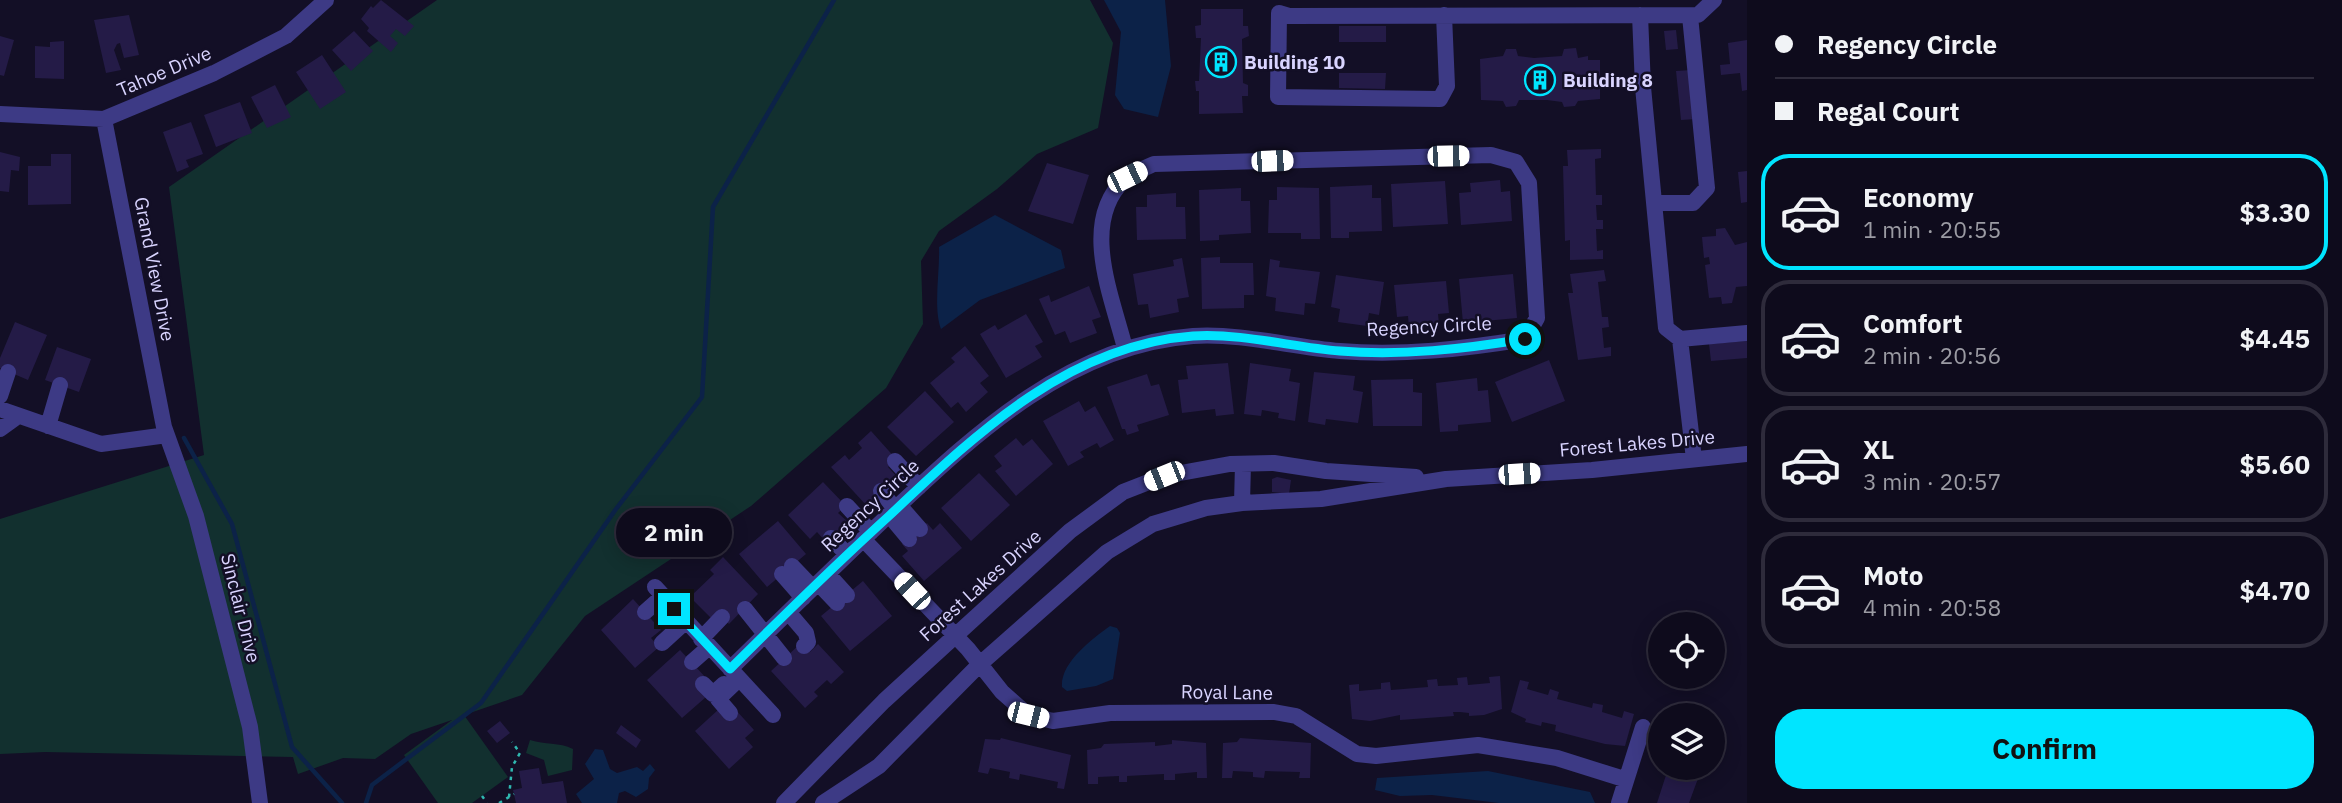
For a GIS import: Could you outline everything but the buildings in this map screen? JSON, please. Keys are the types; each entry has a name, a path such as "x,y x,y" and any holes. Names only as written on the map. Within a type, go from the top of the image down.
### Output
{"street":[{"name":"Tahoe Drive","path":"0,114 6,117 104,119 214,73 286,36 326,0"},
{"path":"1444,15 1447,86 1440,99 1278,97 1279,13 1289,16 1444,15 1640,15 1690,16 1698,15 1714,0"},
{"path":"1640,15 1666,328 1680,340 1694,459"},
{"path":"1654,203 1693,203 1707,188 1690,16"},
{"name":"Grand View Drive","path":"104,119 166,431"},
{"name":"Regency Circle","path":"734,674 765,635 788,612 973,437 1058,377 1125,348 1193,336 1267,338 1339,351 1409,352 1525,339 1537,318 1530,183 1516,162 1491,155 1154,164 1127,177 1111,196 1101,223 1104,269 1125,348"},
{"path":"1680,340 1747,332"},
{"path":"0,396 8,372"},
{"path":"48,426 60,385"},
{"path":"0,409 100,444 166,431"},
{"path":"0,429 18,416"},
{"name":"Sinclair Drive","path":"166,431 196,516 247,713 260,803"},
{"name":"Forest Lakes Drive","path":"823,803 879,766 980,664 1126,538 1179,514 1242,503 1321,499 1446,479 1592,470 1747,454"},
{"path":"895,461 919,487"},
{"name":"Forest Lakes Drive","path":"784,803 884,701 1070,531 1122,492 1164,476 1201,468 1243,464 1273,463 1326,471 1446,479"},
{"path":"1242,503 1243,464"},
{"path":"881,491 914,534"},
{"name":"Royal Lane","path":"847,506 867,535 968,649 1002,692 1028,715 1053,721 1110,713 1274,712 1296,716 1357,754 1376,756 1478,745 1557,758 1624,779"},
{"path":"831,538 847,554"},
{"path":"787,570 842,599"},
{"path":"645,612 659,591 773,715"},
{"path":"745,609 784,658"},
{"path":"788,612 806,633 808,642 804,646"},
{"path":"692,662 722,617"},
{"path":"662,643 685,622"},
{"path":"703,684 713,694 734,674"},
{"path":"730,713 718,699 734,674"},
{"path":"1619,803 1624,779 1643,727"}],"path":[{"path":"509,797 512,767 520,753 512,742"},
{"path":"499,803 514,794"},
{"path":"482,796 487,803"}],"green space":[{"path":"437,0 1090,0 1113,43 1098,128 1037,154 997,189 939,231 921,261 923,324 886,388 751,506 585,616 522,695 464,715 508,777 472,803 438,803 404,755 452,720 411,734 375,759 343,758 298,774 293,757 45,752 0,754 0,519 204,455 169,187"},
{"path":"530,740 573,749 572,770 548,776 544,760 526,753"}],"water":[{"path":"1104,0 1165,0 1171,66 1158,117 1124,109 1115,95 1121,32"},
{"path":"995,215 1061,250 1065,268 980,300 941,329 937,300 939,247"},
{"path":"1110,626 1117,628 1120,633 1113,679 1096,686 1067,691 1062,687 1066,669 1086,645"},
{"path":"595,749 603,750 610,769 617,773 637,767 643,771 650,764 655,770 649,778 648,789 636,797 625,791 619,793 617,803 582,803 576,794 594,779 585,764"},
{"path":"1488,771 1590,792 1595,803 1499,803 1432,795 1400,796 1375,790 1377,778"}],"waterway":[{"path":"366,803 372,785 481,703 616,509 702,397 713,207 834,0"},
{"path":"184,438 232,524 292,747 342,803"}],"place":[{"name":"Building 10","path":"1221,62"},
{"name":"Building 8","path":"1540,80"}],"route":[{"path":"674,609 730,669 863,539 973,437 1058,377 1125,348 1193,336 1267,338 1339,351 1409,352 1525,339"}]}
